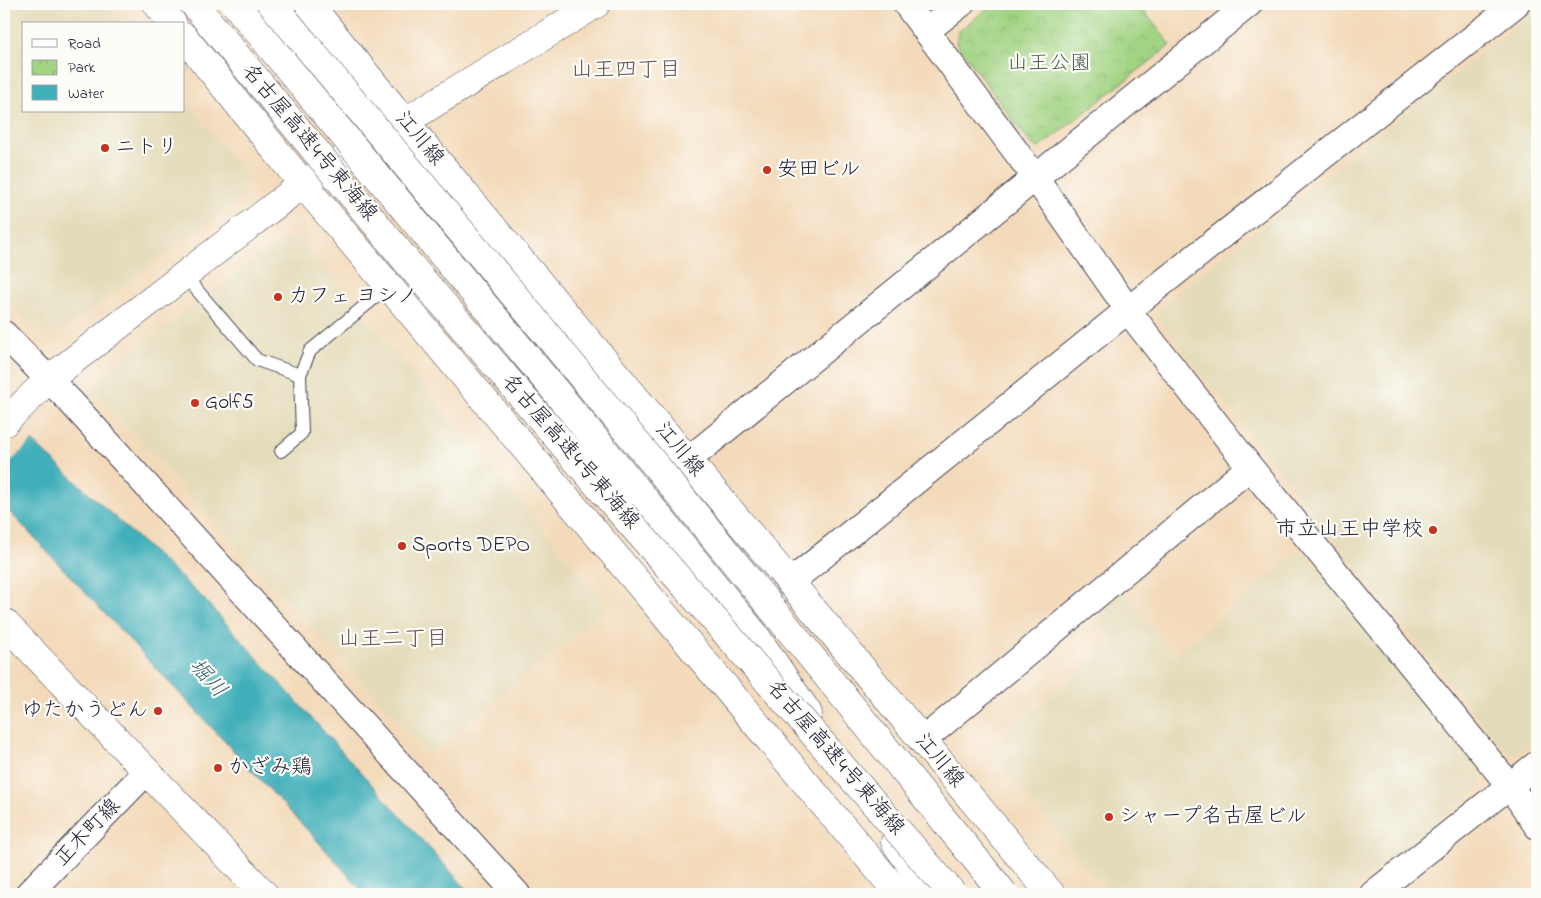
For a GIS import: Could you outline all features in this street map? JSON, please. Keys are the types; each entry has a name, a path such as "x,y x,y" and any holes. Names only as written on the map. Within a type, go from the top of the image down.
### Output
{"main road":[{"path":"157,4 171,22"},
{"name":"名古屋高速4号東海線","path":"194,4 409,264 624,516 953,894"},
{"path":"235,4 755,635 931,894"},
{"name":"名古屋高速4号東海線","path":"272,4 661,472 1004,894"},
{"name":"江川線","path":"309,4 404,121 789,583 1051,894"},
{"path":"4,423 42,386 303,184 596,4"},
{"path":"185,38 388,286 899,894"},
{"path":"4,622 264,894"}],"street":[{"path":"906,4 1035,177 1128,310 1250,467 1510,786 1537,826"},
{"path":"926,31 961,4"},
{"path":"688,460 1250,4"},
{"path":"789,583 1128,310 1516,4"},
{"path":"4,334 42,386 517,894"},
{"path":"922,741 1250,467"},
{"path":"1373,894 1537,764"},
{"name":"正木町線","path":"28,894 147,771"}],"lane":[{"path":"184,275 257,360 300,375"},
{"path":"281,451 302,433 300,375 310,351 388,286"}],"shaded area":[{"name":"ニトリ","path":"4,4 106,4 121,22 22,22 22,112 185,112 185,100 246,175 243,196 62,331 40,333 4,296"},
{"name":"市立山王中学校","path":"1537,10 1537,740 1518,755 1506,752 1160,321 1159,308"},
{"name":"Sports DEPO","path":"282,240 301,241 608,607 430,755 95,392 96,380"},
{"path":"1302,550 1482,776 1478,789 1346,894 1109,894 988,749 1116,643 1093,615 1122,591 1175,656"}],"green space":[{"name":"山王公園","path":"993,4 1138,4 1171,45 1039,148 1030,143 956,43 958,32"}],"water":[{"name":"堀川","path":"4,393 32,441 202,597 471,894 365,894 4,507"}],"pier":[{"path":"4,391 34,439 4,468"}],"place":[{"name":"ニトリ","path":"105,148"},
{"name":"安田ビル","path":"767,170"},
{"name":"カフェ ヨシノ","path":"278,297"},
{"name":"Golf5","path":"195,403"},
{"name":"市立山王中学校","path":"1433,530"},
{"name":"Sports DEPO","path":"402,546"},
{"name":"ゆたかうどん","path":"158,711"},
{"name":"かざみ鶏","path":"218,768"},
{"name":"シャープ名古屋ビル","path":"1109,817"}],"district":[{"name":"山王四丁目","path":"626,71"},
{"name":"山王二丁目","path":"393,640"}]}
